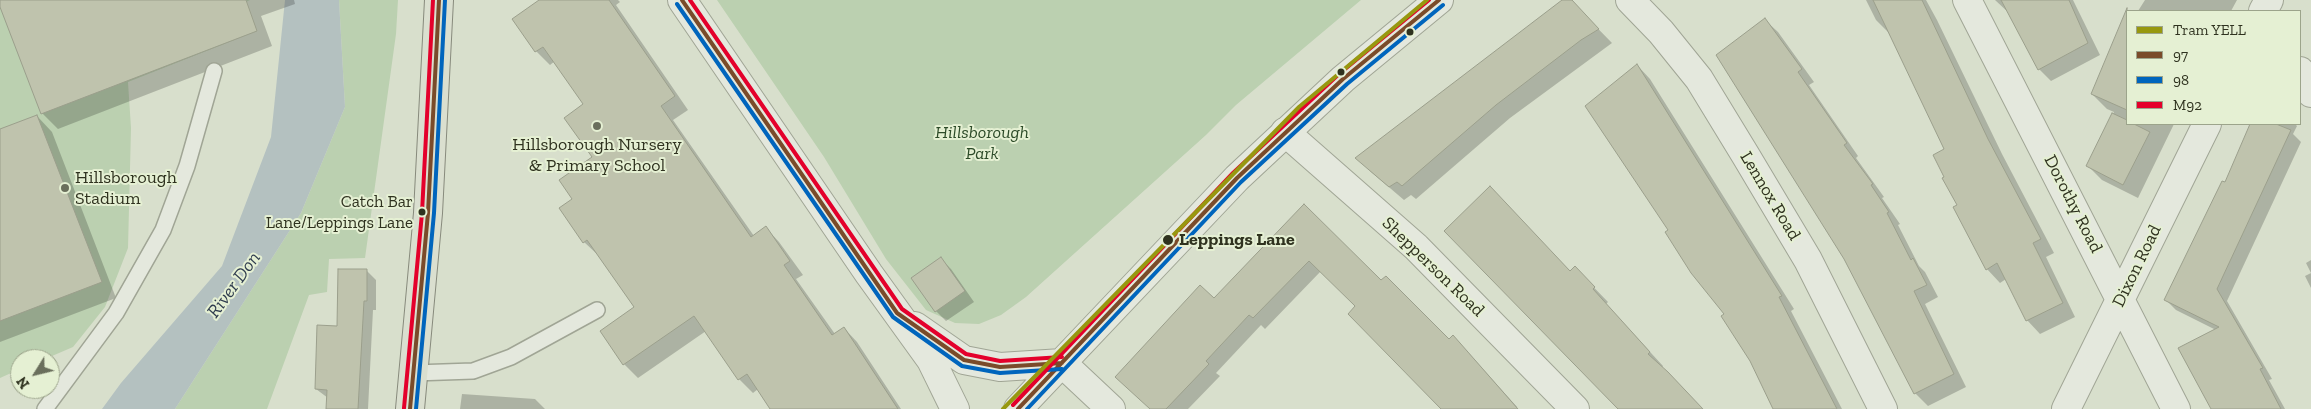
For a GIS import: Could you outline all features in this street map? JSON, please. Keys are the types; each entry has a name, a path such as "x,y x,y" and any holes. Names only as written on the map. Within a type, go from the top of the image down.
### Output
{"main road":[{"path":"410,409 428,213 439,0"}],"street":[{"path":"682,0 931,360 955,409"},
{"path":"1018,409 1237,178 1343,78 1438,0"},
{"name":"Lennox Road","path":"1630,0 1662,32 1699,79 1808,260 1883,409"},
{"name":"Dorothy Road","path":"1967,0 2121,298 2176,409"},
{"path":"2301,74 2311,93"},
{"name":"Dixon Road","path":"2066,409 2207,125"},
{"name":"Shepperson Road","path":"1285,132 1416,247 1575,409"},
{"path":"897,313 964,360 1000,367 1062,363 1111,409"}],"lane":[{"path":"45,409 116,313 163,230 187,166 214,71"},
{"path":"414,373 473,371 511,356 597,310"}],"green space":[{"name":"Hillsborough Stadium","path":"0,0 250,0 246,2 257,31 128,82 131,128 128,248 105,307 73,347 60,353 60,349 10,349 10,374 0,378"},
{"path":"339,0 398,0 396,34 365,258 329,259 327,292 309,295 267,409 175,409 301,213 345,107"},
{"name":"Hillsborough Park","path":"717,0 1361,0 1236,105 1206,135 1026,297 1001,315 979,324 955,323 926,310 886,259 824,157"}],"water":[{"name":"River Don","path":"285,0 339,0 345,107 301,213 175,409 102,409 121,383 222,266 271,137"}],"building":[{"path":"0,0 246,0 257,31 41,114 0,7"},
{"path":"539,0 609,0 675,96 661,106 751,237 766,226 790,261 784,265 832,335 844,327 898,409 770,409 747,374 738,380 694,316 623,365 600,331 634,307 587,240 583,243 559,208 572,199 559,180 592,157 564,118 583,104 543,47 535,52 512,19"},
{"path":"1562,0 1572,0 1599,29 1581,40 1496,105 1402,186 1397,182 1389,187 1355,158"},
{"path":"1873,0 1922,0 1988,139 2041,239 2033,243 2063,303 2026,321 1997,263 1986,270 1953,207 1957,205 1942,178 1944,177 1933,155 1944,149"},
{"path":"2001,0 2069,0 2088,43 2038,70"},
{"path":"2126,10 2126,110 2091,94"},
{"path":"1765,18 1802,69 1798,72 1847,143 1844,145 1873,184 1871,185 1889,212 1887,213 1911,260 1913,258 1927,285 1914,291 1954,374 1914,394 1844,259 1716,55"},
{"path":"1637,64 1782,296 1779,297 1837,409 1773,409 1750,361 1721,316 1724,314 1691,273 1665,232 1668,230 1585,106"},
{"path":"2112,113 2126,120 2126,125 2136,125 2150,132 2123,185 2086,166"},
{"path":"37,115 102,282 0,321 0,129"},
{"path":"2250,125 2278,125 2291,130 2217,289 2263,368 2260,369 2281,409 2211,409 2178,348 2219,327 2164,300 2222,181 2225,182"},
{"path":"1490,186 1570,271 1575,266 1595,287 1593,289 1650,352 1648,354 1703,409 1618,409 1444,231"},
{"path":"1304,204 1381,280 1386,276 1449,339 1453,335 1518,409 1441,409 1348,314 1355,306 1309,261 1253,318 1249,315 1206,361 1209,364 1166,409 1150,409 1115,377 1200,285 1214,298"},
{"path":"941,257 965,291 935,312 911,278"},
{"path":"338,269 367,269 367,301 364,301 358,409 326,409 327,390 315,389 317,325 337,326"}],"tram line":[{"name":"YELL","path":"1003,409 1299,107 1427,0"}],"transit line":[{"name":"M92","path":"404,408 422,213 433,0"},
{"name":"97","path":"410,409 428,213 439,0"},
{"name":"98","path":"416,409 434,213 445,0"},
{"name":"97","path":"682,0 897,313 964,360 1000,367 1062,363"},
{"name":"M92","path":"690,0 902,309 966,354 1000,361 1062,357"},
{"name":"M92","path":"1013,405 1233,173 1339,74 1429,0"},
{"name":"97","path":"1018,409 1237,178 1343,79 1439,0"},
{"name":"98","path":"677,4 893,317 962,366 1000,373 1062,369"},
{"name":"98","path":"1027,409 1241,182 1347,84 1443,5"}],"place":[{"name":"Hillsborough Nursery & Primary School","path":"597,126"},
{"name":"Hillsborough Stadium","path":"65,188"},
{"name":"Catch Bar Lane/Leppings Lane","path":"422,212"},
{"name":"Leppings Lane","path":"1168,240"}]}
